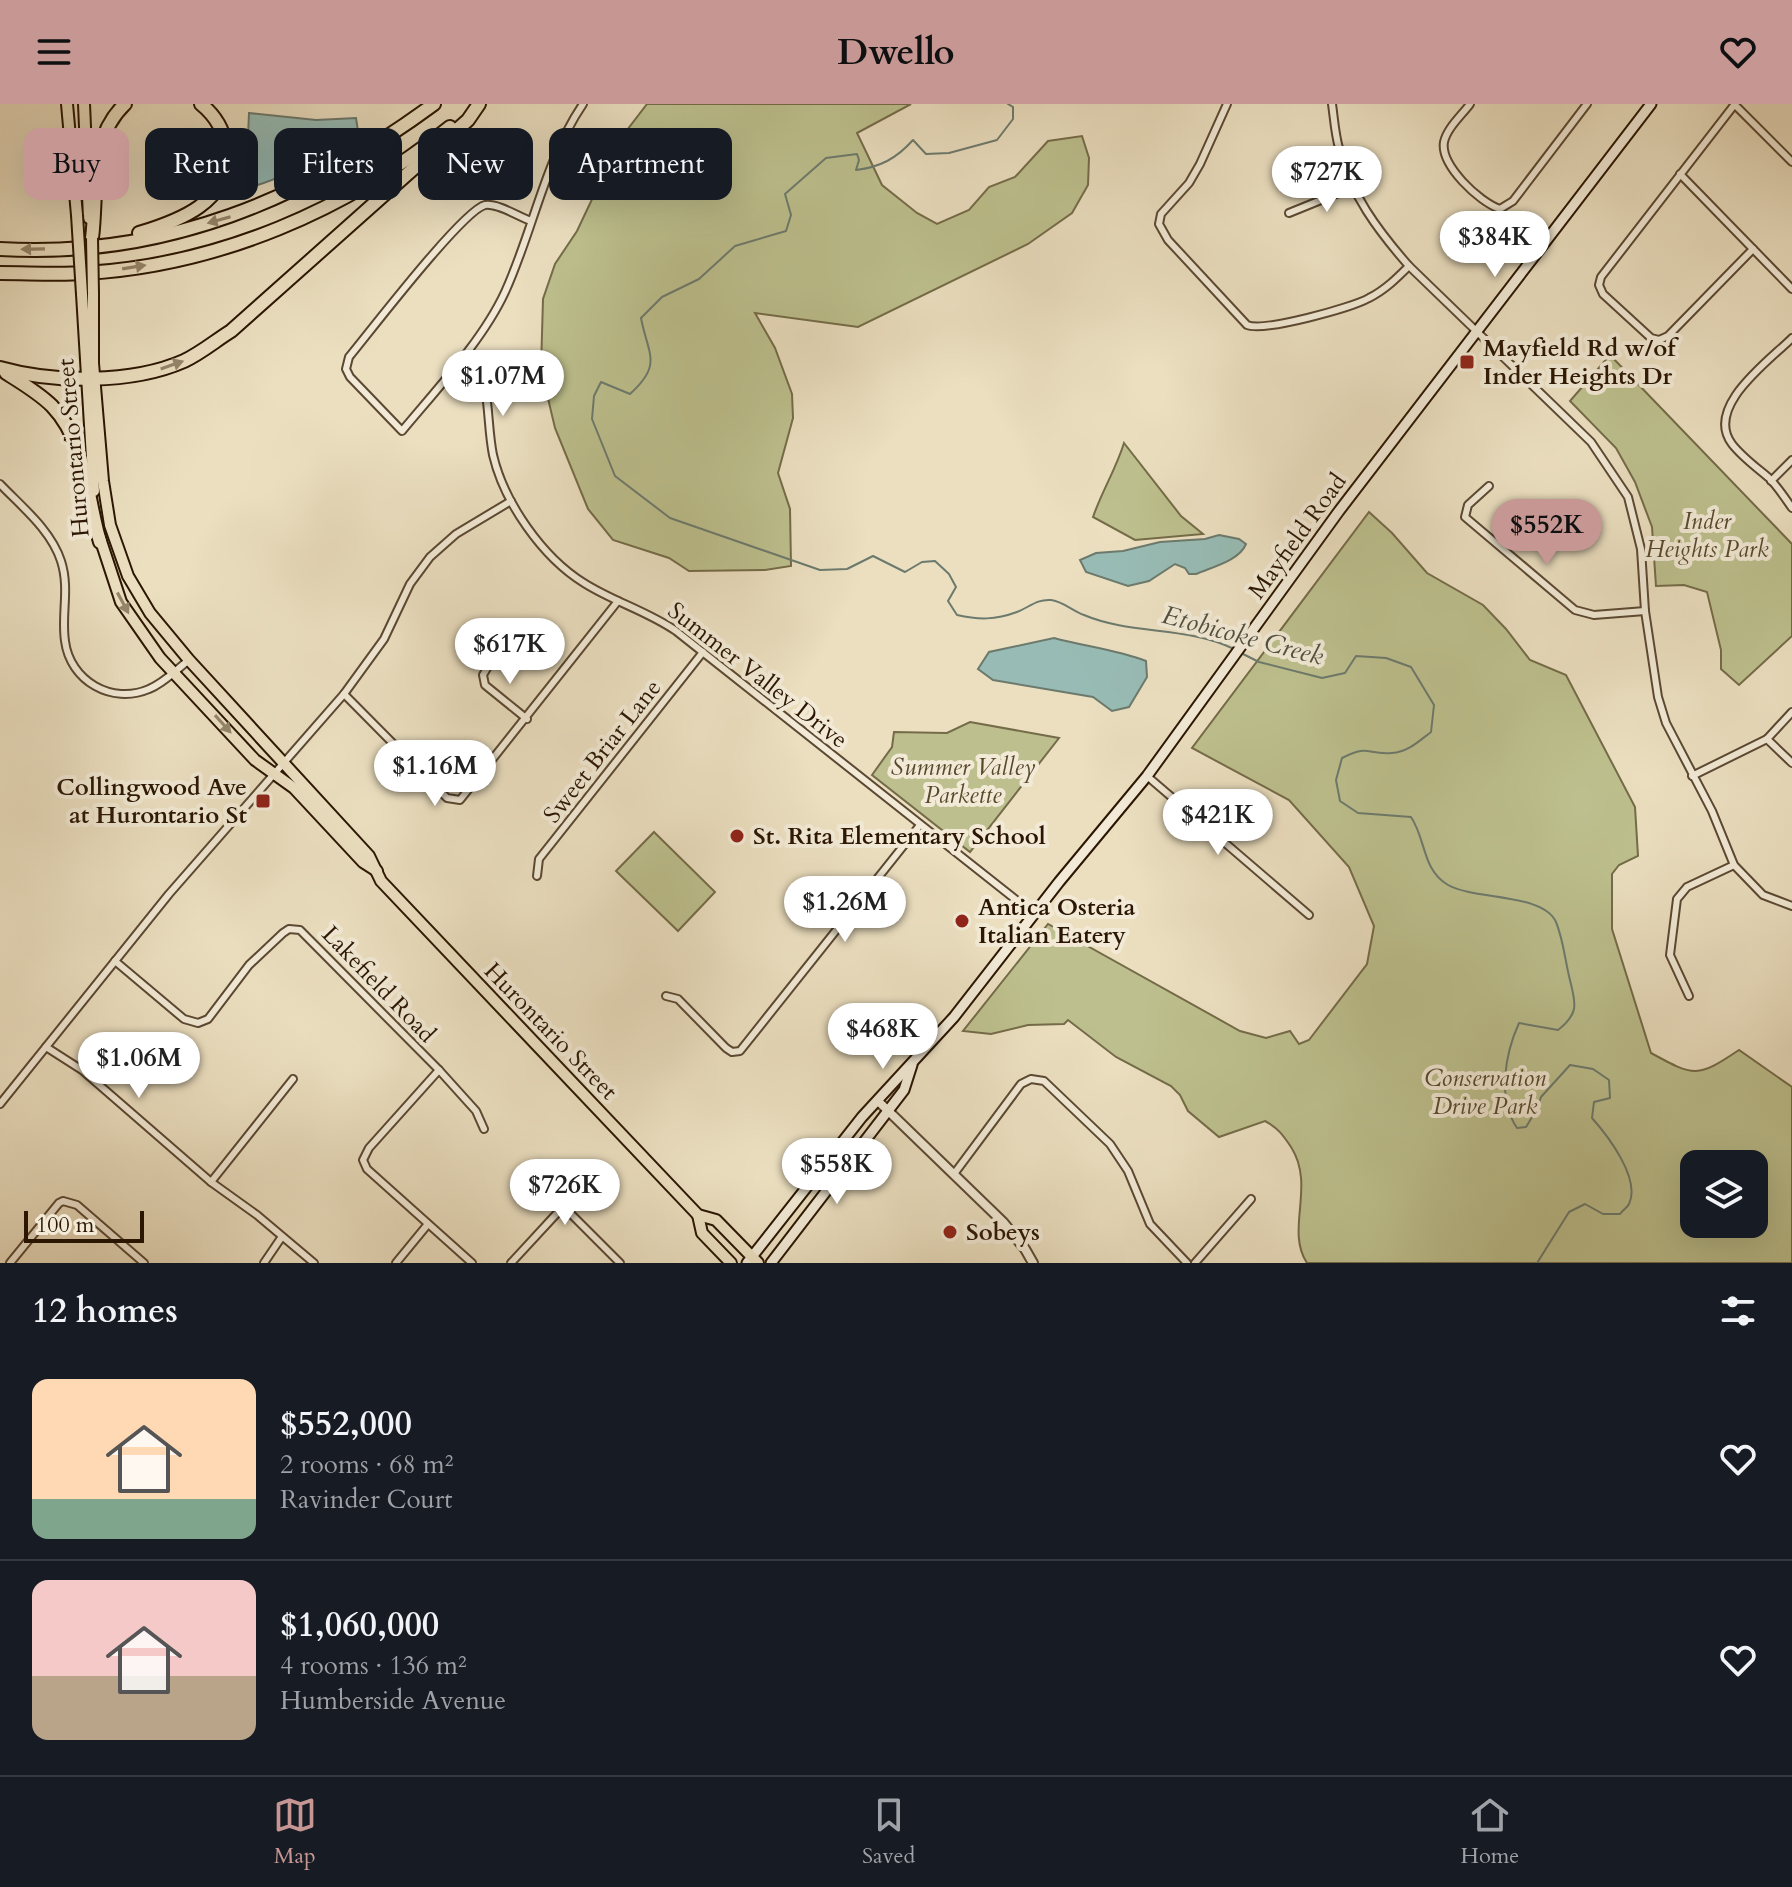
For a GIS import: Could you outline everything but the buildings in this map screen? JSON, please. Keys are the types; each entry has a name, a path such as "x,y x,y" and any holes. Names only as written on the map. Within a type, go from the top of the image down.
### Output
{"highway":[{"path":"92,238 100,144 109,123 125,104"},
{"path":"65,249 124,237 177,221 207,201 219,186 227,158 223,132 214,116 201,104"},
{"path":"0,249 65,249 152,238 231,217 296,190 347,163 434,104"},
{"path":"0,273 87,273 131,268 190,257 276,230 368,185 407,160 478,104"},
{"path":"0,369 45,378 91,377 166,368 200,353 231,331 381,198 468,120 478,104"},
{"path":"0,369 44,399 69,429 100,542"}],"main road":[{"name":"Hurontario Street","path":"67,104 87,294 91,462 100,542 121,602 151,646 255,760 294,788 363,862 378,873"},
{"path":"84,104 92,214"},
{"name":"Mayfield Road","path":"752,1261 878,1101 954,1017 1147,776 1339,511 1651,104"},
{"name":"Hurontario Street","path":"87,294 92,238"},
{"name":"Hurontario Street","path":"91,377 103,481 114,540 141,599 189,660 369,856 381,881 698,1215 716,1220 752,1261"},
{"name":"Mayfield Road","path":"771,1263 904,1090 912,1063"},
{"name":"Hurontario Street","path":"698,1215 702,1233 731,1263"}],"street":[{"path":"531,221 494,206 480,207 441,243 349,357 346,369 350,377 402,431 482,331 499,304 531,221 562,140 583,104"},
{"path":"1227,104 1200,164 1189,183 1161,214 1159,224 1168,240 1247,325 1254,328 1269,326 1351,306 1380,292 1409,266"},
{"path":"1332,104 1339,148 1353,187 1384,238 1591,442 1628,497 1641,549 1645,611 1658,697 1666,723 1712,811 1734,865 1763,895 1792,906"},
{"path":"1470,104 1448,131 1444,142 1445,154 1468,187 1488,205 1500,209 1513,201 1587,104"},
{"path":"1753,249 1668,336 1659,340 1651,338 1603,294 1599,285 1601,277 1735,104 1792,162"},
{"path":"1680,174 1792,289"},
{"path":"1289,213 1353,187"},
{"path":"1792,338 1735,393 1727,407 1726,428 1730,442 1771,481 1792,508"},
{"name":"Summer Valley Drive","path":"454,366 486,394 494,457 511,501 539,541 566,570 581,582 662,621 1034,914"},
{"path":"1771,481 1792,460"},
{"path":"0,484 47,534 61,559 66,583 66,646 82,676 103,691 123,694 147,690 189,660"},
{"path":"1489,486 1468,505 1465,517 1575,610 1594,615 1645,611"},
{"path":"0,1104 169,894 344,694 384,639 410,584 430,557 456,534 511,501"},
{"path":"344,694 453,801 463,797 618,601"},
{"name":"Sweet Briar Lane","path":"537,876 539,859 703,652"},
{"path":"496,653 484,670 485,685 527,719"},
{"path":"1692,776 1767,739 1792,712"},
{"path":"1767,739 1792,763"},
{"path":"1147,776 1309,915"},
{"path":"666,996 678,999 726,1048 732,1052 740,1051 920,825"},
{"path":"1689,996 1670,955 1677,899 1687,887 1734,865"},
{"name":"Lakefield Road","path":"115,961 184,1019 198,1023 208,1019 240,976 270,944 295,928 307,935 439,1070"},
{"path":"46,1047 82,1070 211,1182 257,1215 314,1263"},
{"path":"472,1263 367,1169 363,1160 369,1148 439,1070 476,1111 484,1129"},
{"path":"211,1182 293,1079"},
{"path":"954,1174 1021,1084 1031,1079 1044,1081 1110,1144 1128,1171 1150,1224 1187,1263"},
{"path":"878,1101 1015,1236 1033,1263"},
{"path":"1195,1263 1251,1199"},
{"path":"10,1263 63,1201 77,1205 144,1263"},
{"path":"511,1263 560,1210 566,1209 620,1263"},
{"path":"396,1263 428,1224"},
{"path":"264,1263 281,1238"}],"green space":[{"path":"647,104 911,104 857,133 882,185 917,213 937,224 969,210 989,187 1015,177 1048,141 1082,136 1089,158 1088,185 1072,213 1028,244 858,327 755,313 775,348 792,394 793,418 778,473 790,509 791,566 765,570 689,571 669,558 613,540 588,509 555,428 541,369 543,299 555,264 577,231 592,200 732,200 732,128 629,128"},
{"name":"Inder Heights Park","path":"1610,355 1792,544 1792,636 1739,685 1721,669 1721,650 1707,592 1684,585 1656,586 1652,527 1635,482 1616,448 1570,401"},
{"path":"1124,443 1181,516 1203,534 1135,540 1093,517"},
{"name":"Conservation Drive Park","path":"1369,512 1427,573 1483,605 1530,660 1566,675 1635,807 1638,856 1619,865 1612,874 1612,929 1651,1053 1677,1067 1696,1071 1714,1066 1739,1050 1792,1087 1792,1263 1307,1263 1299,1236 1301,1177 1298,1162 1291,1147 1270,1124 1265,1121 1219,1137 1188,1111 1171,1086 1116,1057 1068,1020 1064,1024 1028,1025 991,1034 963,1031 1048,924 1240,1031 1266,1038 1290,1031 1299,1044 1309,1040 1367,964 1374,926 1349,867 1289,800 1192,748"},
{"name":"Summer Valley Parkette","path":"970,722 1059,738 970,852 872,775 892,747 894,732 947,733"},
{"path":"654,832 715,892 678,931 616,871"}],"water":[{"path":"249,113 316,120 356,118 358,128 274,128 274,180 258,185 258,128 248,128"},
{"path":"1219,535 1239,539 1246,544 1231,559 1196,574 1189,574 1185,568 1175,564 1149,581 1128,586 1086,572 1080,560 1096,553"},
{"path":"1054,638 1146,661 1147,677 1129,707 1112,711 1093,697 993,680 978,669 989,652"}],"waterway":[{"name":"Etobicoke Creek","path":"1008,104 1013,107 1013,119 997,140 949,153 926,154 913,140 887,161 856,170 857,154 826,158 785,194 791,215 786,231 735,246 699,279 662,297 641,318 650,359 647,375 630,394 601,382 594,396 592,419 615,476 670,518 820,570 847,569 873,556 905,572 922,562 935,561 949,574 956,587 948,601 957,615 994,618 1051,600 1102,621 1198,637 1234,649"},
{"name":"Etobicoke Creek","path":"1239,652 1259,662 1322,678 1345,673 1356,656 1386,658 1411,667 1434,705 1431,732 1403,751 1363,751 1342,758 1336,780 1340,801 1358,813 1411,817 1433,871 1448,885 1537,906 1556,922 1573,993 1573,1012 1558,1030 1519,1023 1507,1062 1507,1103 1517,1128 1526,1127 1541,1097 1570,1065 1593,1069 1609,1080 1610,1098 1594,1102 1592,1118 1621,1158 1632,1194 1629,1204 1620,1214 1603,1214 1585,1204 1569,1212 1537,1263"}],"place":[{"name":"Mayfield Rd w/of Inder Heights Dr","path":"1467,362"},
{"name":"Collingwood Ave at Hurontario St","path":"263,801"},
{"name":"St. Rita Elementary School","path":"737,836"},
{"name":"Antica Osteria Italian Eatery","path":"962,921"},
{"name":"Sobeys","path":"950,1232"}]}
